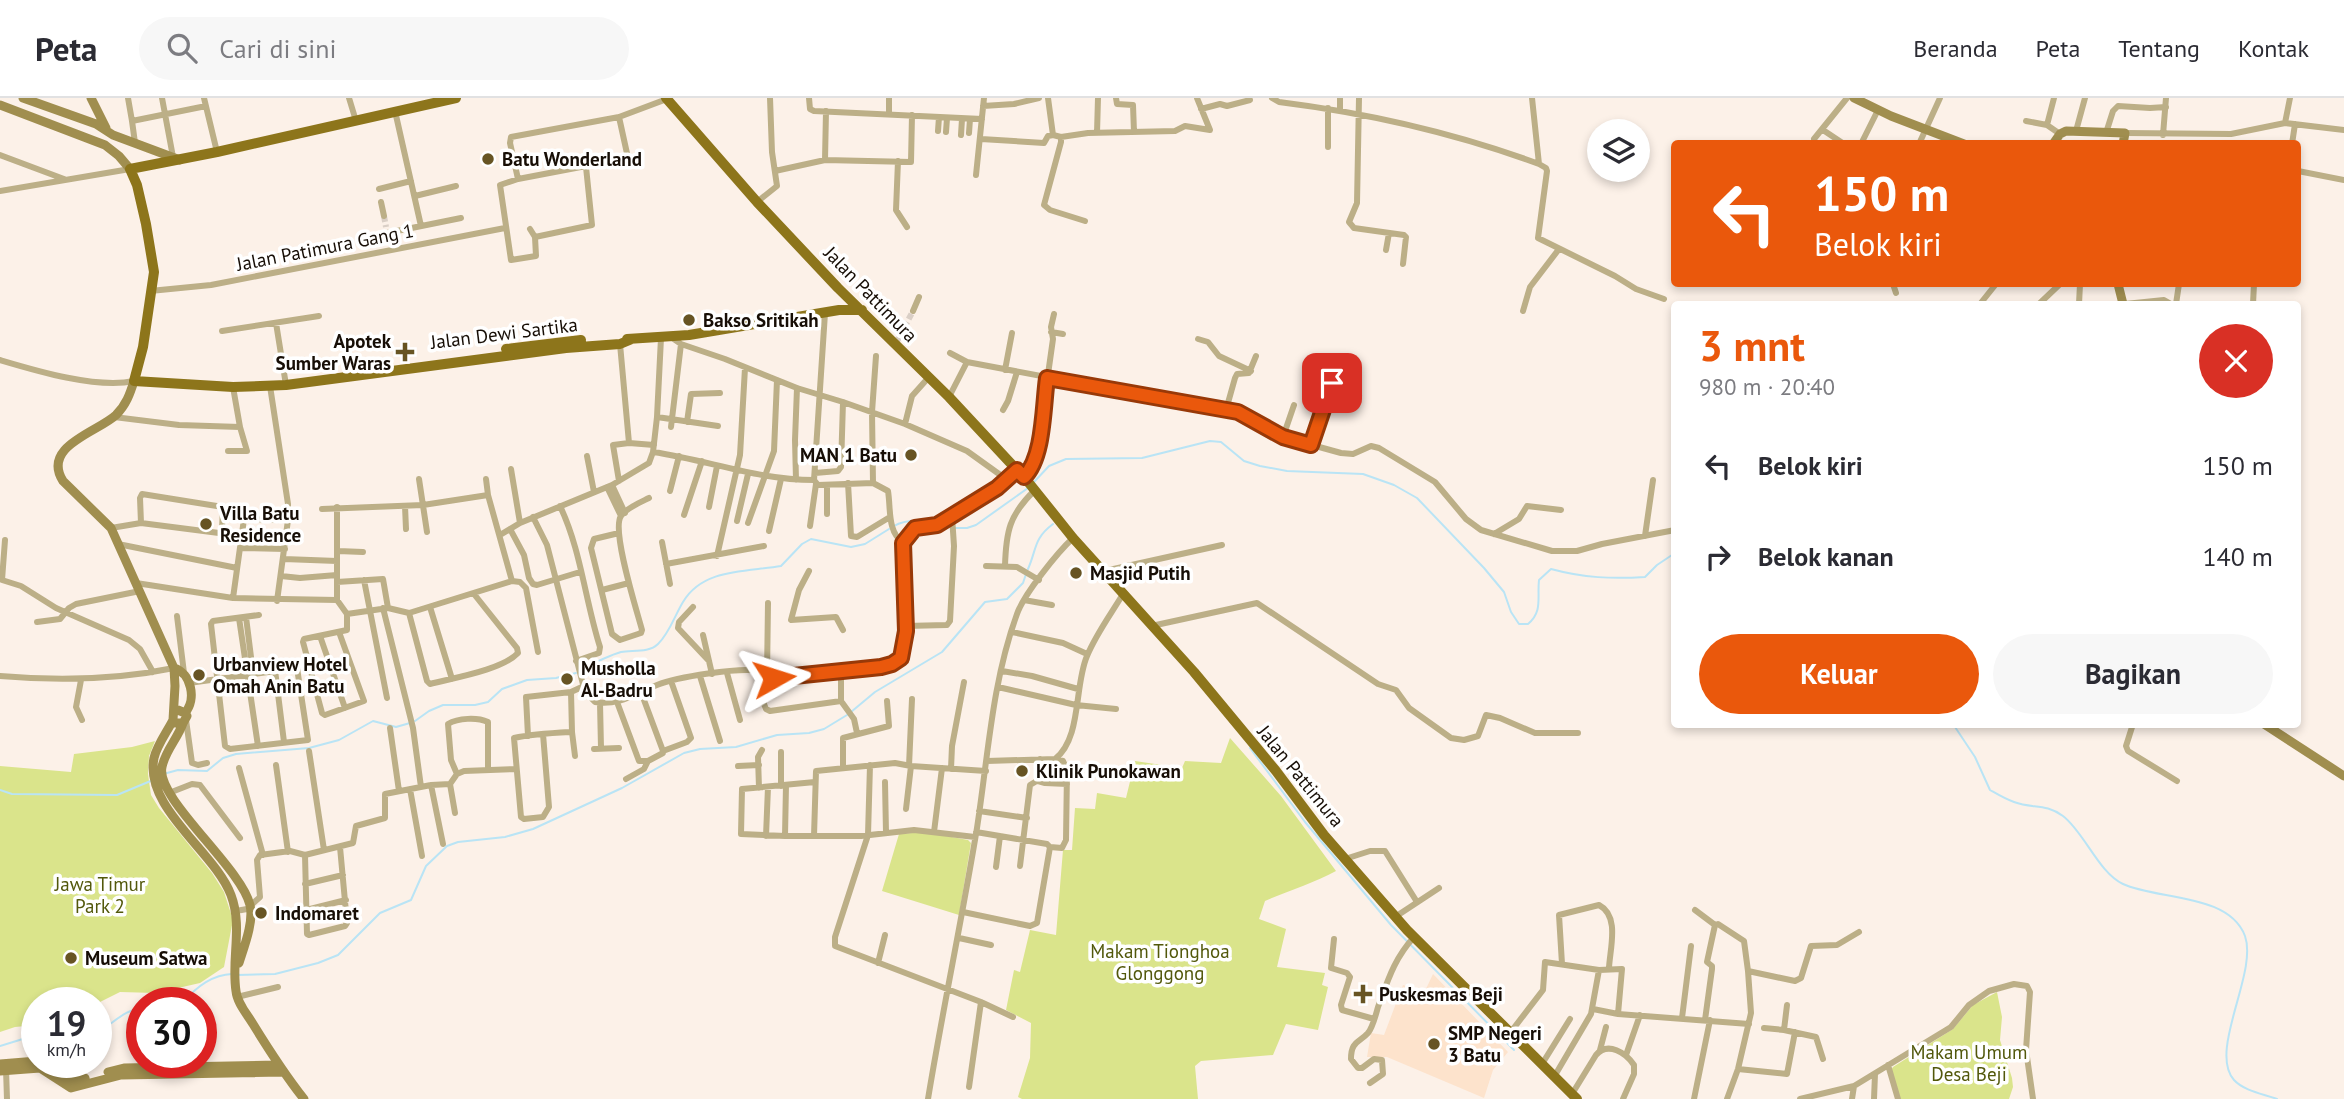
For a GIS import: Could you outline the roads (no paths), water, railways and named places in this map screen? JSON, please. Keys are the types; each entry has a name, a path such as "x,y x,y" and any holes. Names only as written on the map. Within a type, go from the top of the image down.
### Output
{"main road":[{"path":"23,98 176,159"},
{"path":"91,98 106,130"},
{"path":"130,169 356,121 429,101 456,98"},
{"name":"Jalan Pattimura","path":"666,98 757,202 838,288 949,397 1017,479 1054,512 1109,570 1276,771 1345,859 1395,917 1409,938 1574,1096"},
{"path":"1857,99 1954,140"},
{"path":"34,117 32,109 39,104"},
{"path":"0,105 105,145 119,156 134,177 142,205 153,272 143,347 125,404 114,417 67,446 59,460 58,471 63,481 111,528 174,668 174,716 156,752 159,793 181,826 220,873 230,893 236,911 237,997 280,1069 304,1099"},
{"path":"2056,140 2060,134 2076,131 2109,133 2123,140"},
{"path":"153,165 159,158 156,151"},
{"path":"825,313 841,301 842,295 838,288"},
{"name":"Jalan Dewi Sartika","path":"134,381 233,387 286,385 382,371 399,372 565,345 666,338 839,310 862,310"},
{"name":"Jalan Dewi Sartika","path":"565,345 620,344 632,339"},
{"name":"Jalan Pattimura","path":"1054,512 1069,541 1168,643"},
{"path":"174,668 184,673 191,699 159,777 234,877 250,907 248,931 236,974"},
{"path":"174,716 179,724 185,719"},
{"path":"2270,728 2344,776"},
{"path":"2,1068 21,1064"},
{"path":"2,1068 40,1068 71,1087 120,1072"},
{"path":"112,1074 280,1069"},
{"path":"66,1078 74,1081 89,1078"}],"street":[{"path":"128,98 135,143"},
{"path":"162,98 176,159"},
{"path":"349,98 356,121"},
{"path":"518,178 511,137 618,117 666,98"},
{"path":"757,202 775,188 770,98"},
{"path":"810,98 810,109 982,119"},
{"path":"889,114 890,98"},
{"path":"976,174 983,102 1014,104 1039,98"},
{"path":"1048,98 1057,136 1044,205 1050,210 1085,221"},
{"path":"1097,133 1098,98"},
{"path":"1116,98 1117,104 1133,105 1134,132"},
{"path":"981,139 1044,143 1048,136 1175,131 1185,126 1210,130 1197,98"},
{"path":"1272,98 1279,102 1358,113 1436,134 1462,138 1545,167 1547,171 1538,239 1636,289 1664,299"},
{"path":"1340,98 1340,110"},
{"path":"1359,98 1357,203 1349,222 1354,228 1406,237 1403,264"},
{"path":"1532,98 1539,164"},
{"path":"1814,139 1847,98"},
{"path":"1921,140 1940,98"},
{"path":"2047,125 2054,98"},
{"path":"2076,131 2085,98"},
{"path":"2162,135 2166,98"},
{"path":"2285,123 2290,98"},
{"path":"1201,109 1250,100"},
{"path":"132,121 205,102 217,152"},
{"path":"2109,133 2113,111 2118,106 2166,107"},
{"path":"1328,108 1328,147"},
{"path":"1863,140 1878,110"},
{"path":"394,111 421,226"},
{"path":"825,160 827,111"},
{"path":"775,171 825,160 912,161 912,115"},
{"path":"530,229 536,237 536,256 512,261 500,185 518,178 628,158 618,117"},
{"path":"939,117 942,131 947,118"},
{"path":"965,134 966,119"},
{"path":"2026,121 2047,125 2060,134"},
{"path":"2123,140 2162,135 2195,139 2285,123 2344,130"},
{"path":"2293,140 2295,124"},
{"path":"1823,131 1838,140"},
{"path":"0,155 66,180"},
{"path":"898,162 896,210 907,227"},
{"path":"536,237 592,226 586,167"},
{"path":"0,191 130,169"},
{"path":"2301,172 2344,180"},
{"path":"379,189 411,181"},
{"path":"415,196 456,186"},
{"path":"381,202 384,216"},
{"path":"373,236 387,230 461,218"},
{"name":"Jalan Patimura Gang 1","path":"150,291 211,285 505,228"},
{"path":"1386,250 1389,233"},
{"path":"1523,311 1530,287 1559,249"},
{"path":"1894,287 1896,293"},
{"path":"2042,301 2057,287"},
{"path":"912,311 919,298"},
{"path":"810,526 825,313"},
{"path":"533,517 547,545 587,697 600,703 617,702 671,681 712,674 758,671 780,678 881,667 896,662 901,658 904,649 903,543 915,528 939,524 997,488 1017,479 1036,459 1054,314"},
{"path":"222,331 319,316"},
{"path":"276,323 286,385"},
{"path":"1051,332 1063,334"},
{"path":"1005,370 1012,333"},
{"path":"500,535 533,517 612,484 649,463 666,338 797,388 905,424 967,451 1017,479"},
{"path":"1198,339 1208,342 1219,356 1251,371"},
{"path":"620,344 629,443"},
{"path":"672,423 681,344"},
{"path":"950,353 967,362 1005,370 1226,410 1246,416 1283,437 1311,445 1353,454 1371,446 1379,448 1435,482 1466,519 1481,530 1563,552 1671,531"},
{"path":"873,483 872,412 876,356"},
{"path":"1251,371 1256,356"},
{"path":"0,360 36,371 103,382 134,381"},
{"path":"949,397 967,362"},
{"path":"717,556 738,472 745,368"},
{"path":"1226,410 1236,374 1251,371"},
{"path":"1003,410 1017,372"},
{"path":"905,424 913,394 929,377"},
{"path":"748,523 774,447 777,380"},
{"path":"1311,445 1332,383 1336,382 1359,396"},
{"path":"270,386 288,504 284,559 277,601"},
{"path":"228,451 247,451 233,387"},
{"path":"796,480 797,388"},
{"path":"687,422 691,394 720,393"},
{"path":"619,533 594,539 591,543 612,634 620,640 641,633 642,630 619,533 623,514 612,484 613,446 629,443 738,472 781,480 815,479 838,471 841,467 843,402"},
{"path":"1283,437 1294,405"},
{"path":"114,417 178,425 240,427"},
{"path":"657,417 672,423 718,426"},
{"path":"587,456 594,492"},
{"path":"670,491 680,456"},
{"path":"684,515 702,461"},
{"path":"709,507 717,466"},
{"path":"511,470 520,523"},
{"path":"737,521 748,474"},
{"path":"486,479 512,581"},
{"path":"815,479 827,485 873,483 888,491 894,533 903,543"},
{"path":"1005,566 1006,543 1017,509 1017,479"},
{"path":"419,480 427,532"},
{"path":"769,531 781,480"},
{"path":"1646,537 1653,481"},
{"path":"848,483 850,536 857,537 890,517"},
{"path":"827,485 827,514"},
{"path":"111,528 141,523 219,533 222,530 222,505 142,494 141,523"},
{"path":"322,509 387,504 423,505 488,495"},
{"path":"623,514 649,498"},
{"path":"405,506 407,529"},
{"path":"560,506 573,534 600,647 599,653 576,661"},
{"path":"1494,534 1518,519 1527,506 1561,510"},
{"path":"337,508 337,600 347,614 348,629 304,639 303,645 323,715 364,701 339,632"},
{"path":"905,626 947,625 950,621 952,516"},
{"path":"233,598 244,519 288,520"},
{"path":"510,529 524,555 531,583 537,585 580,572"},
{"path":"5,540 2,580 21,586 49,605 136,644 153,672"},
{"path":"928,1099 959,938 1002,671 1024,600 1069,541"},
{"path":"662,542 670,584"},
{"path":"118,544 237,568"},
{"path":"1109,570 1222,545"},
{"path":"666,564 764,546"},
{"path":"240,548 285,549"},
{"path":"338,551 363,552"},
{"path":"284,559 337,561"},
{"path":"986,566 1027,570 1039,579"},
{"path":"809,571 799,590 791,620 836,617 843,630"},
{"path":"281,576 383,579 385,608 412,723 422,787"},
{"path":"364,580 387,698"},
{"path":"347,614 385,608 409,613 512,581 520,582 526,588 538,652"},
{"path":"602,590 629,583"},
{"path":"37,622 60,619 76,604 138,587 277,601 337,600"},
{"path":"409,613 430,684 516,657 518,653 510,639 474,594"},
{"path":"1055,759 1074,727 1078,689 1087,654 1123,594"},
{"path":"1024,600 1052,605"},
{"path":"767,675 768,603"},
{"path":"1156,625 1257,603 1378,684 1396,690 1409,708 1451,738 1464,740 1478,736 1486,715 1535,733 1577,733"},
{"path":"430,607 452,679"},
{"path":"693,607 679,622 678,628 709,661"},
{"path":"188,683 216,677 297,668 308,740 230,749 225,746 216,677 211,624 213,621 259,615"},
{"path":"177,616 184,673"},
{"path":"242,617 258,746"},
{"path":"1012,632 1063,643 1087,654"},
{"path":"703,635 712,674"},
{"path":"320,636 345,708"},
{"path":"0,676 81,680 174,668"},
{"path":"275,670 284,742"},
{"path":"758,671 766,709 770,711 841,701 854,719 857,733"},
{"path":"841,671 841,701"},
{"path":"1002,671 1078,689"},
{"path":"727,673 740,720"},
{"path":"700,676 720,741"},
{"path":"81,680 76,707 82,720"},
{"path":"617,702 639,761 648,761 663,751 687,742 691,737 671,681"},
{"path":"951,769 955,728 964,682"},
{"path":"528,736 526,697 571,692 584,686"},
{"path":"998,687 1076,705 1116,709"},
{"path":"571,692 575,755"},
{"path":"641,692 663,751"},
{"path":"906,809 912,699"},
{"path":"843,768 842,740 857,733 889,726 887,701"},
{"path":"600,703 597,749 619,748"},
{"path":"185,719 192,763 207,763"},
{"path":"457,774 451,760 448,724 455,721 481,719 488,722 488,770"},
{"path":"390,728 399,791"},
{"path":"2132,728 2126,746 2128,751 2177,782"},
{"path":"543,734 548,811 543,817 522,818 513,740 528,736 543,734 572,732"},
{"path":"759,788 759,754 762,750"},
{"path":"309,751 324,850"},
{"path":"781,752 785,836"},
{"path":"1020,866 1030,785 1040,777 1041,759"},
{"path":"626,779 644,769 648,761"},
{"path":"815,782 741,790 741,834 868,835 914,830 1000,836 1062,848 1065,845 1067,784 1063,761 987,761"},
{"path":"814,836 816,771 895,763 986,771"},
{"path":"276,765 288,852"},
{"path":"738,766 759,765"},
{"path":"870,765 868,835 835,946 1013,1017"},
{"path":"239,768 263,855"},
{"path":"934,832 942,768"},
{"path":"455,813 450,784 457,774 516,769"},
{"path":"1038,780 1067,784"},
{"path":"885,782 886,833"},
{"path":"169,793 192,784 200,785 240,838"},
{"path":"236,911 244,911 260,897 257,860 263,855 288,852 305,855 354,843 356,826 384,819 384,794 450,784"},
{"path":"431,785 443,844"},
{"path":"766,836 768,787"},
{"path":"410,789 422,856"},
{"path":"979,811 1027,818"},
{"path":"996,867 1000,836"},
{"path":"963,912 1036,925 1050,846"},
{"path":"305,855 307,934 311,935 345,926 348,918 340,847"},
{"path":"1345,859 1370,851 1385,851 1417,902"},
{"path":"306,884 343,875"},
{"path":"1395,917 1438,888"},
{"path":"306,910 346,901"},
{"path":"1562,964 1559,916 1562,913 1600,905 1604,906 1612,921 1609,968"},
{"path":"1695,909 1715,925 1718,924 1744,941 1751,1006 1738,1069 1727,1099"},
{"path":"1694,1099 1712,969 1707,962 1715,925"},
{"path":"1748,971 1799,981 1811,946 1837,945 1859,932"},
{"path":"878,963 885,935"},
{"path":"959,938 991,945"},
{"path":"1370,1083 1382,1074 1382,1060 1374,1059 1360,1068 1350,1057 1357,1041 1369,1032 1395,961 1409,938"},
{"path":"1334,939 1331,968 1347,973 1350,977 1341,1005 1342,1010 1374,1019"},
{"path":"1682,1018 1691,946"},
{"path":"1510,1032 1543,990 1544,963 1599,970 1621,968 1623,970 1618,1014"},
{"path":"1554,1077 1593,1009 1599,970"},
{"path":"1800,1099 1854,1086 1951,1027 1969,1005 1989,991 2014,984 2024,985 2030,992 2026,1050 2033,1099"},
{"path":"237,997 278,986"},
{"path":"969,1087 981,1002"},
{"path":"1784,1030 1787,1005"},
{"path":"1593,1009 1618,1014 1749,1024"},
{"path":"1626,1055 1640,1015"},
{"path":"1542,1064 1570,1019"},
{"path":"1574,1096 1600,1050 1606,1027"},
{"path":"1764,1028 1795,1032 1818,1039 1823,1059"},
{"path":"1738,1069 1787,1074 1795,1032"},
{"path":"1600,1050 1613,1049 1626,1055 1634,1065 1634,1074 1623,1099"},
{"path":"1888,1065 1899,1099"},
{"path":"2,1068 7,1099"},
{"path":"1874,1099 1875,1074"},
{"path":"1852,1099 1854,1086"}],"waterway":[{"path":"1034,482 1049,466 1066,459 1142,458 1210,441 1221,442 1244,461 1260,466 1287,471 1363,474 1394,485 1417,498 1504,592 1511,612 1519,624 1528,624 1536,614 1539,580 1551,569 1598,577 1645,577 1671,556"},
{"path":"955,528 976,525 1028,488"},
{"path":"894,526 908,521 933,522"},
{"path":"1028,569 1039,540 1053,524"},
{"path":"581,670 621,652 654,647 662,640 692,591 714,577 781,566 802,544 811,539 851,547 865,544 889,529"},
{"path":"851,712 875,692 942,652 985,602 1007,599 1023,583 1026,574"},
{"path":"415,721 443,705 475,705 488,702 502,689 527,680 556,678 576,673"},
{"path":"237,975 275,974 338,955 380,913 411,900 426,866 447,846 458,842 505,837 533,829 622,788 684,753 700,749 736,747 777,735 809,733 824,729 847,715"},
{"path":"167,773 178,770 207,771 223,758 236,754 309,748 339,740 373,721 396,727 410,723"},
{"path":"1956,728 1975,757 1990,790 2014,802 2050,809 2063,816 2114,879 2137,889 2208,905 2237,922 2245,936 2247,952 2229,1031 2228,1067 2238,1084 2277,1099"},
{"path":"1250,748 1305,822 1391,925 1514,1050"},
{"path":"0,790 12,794 117,795 153,780"},
{"path":"199,987 217,977 232,974"},
{"path":"112,1023 126,1013"},
{"path":"0,1046 21,1040"}],"tunnel":[{"path":"384,216 386,227"},
{"path":"896,343 913,311"}],"place":[{"name":"Batu Wonderland","path":"488,159"},
{"name":"Bakso Sritikah","path":"689,320"},
{"name":"Apotek Sumber Waras","path":"405,352"},
{"name":"MAN 1 Batu","path":"911,455"},
{"name":"Villa Batu Residence","path":"206,524"},
{"name":"Masjid Putih","path":"1076,573"},
{"name":"Urbanview Hotel Omah Anin Batu","path":"199,675"},
{"name":"Musholla Al-Badru","path":"567,679"},
{"name":"Klinik Punokawan","path":"1022,771"},
{"name":"Indomaret","path":"261,913"},
{"name":"Museum Satwa","path":"71,958"},
{"name":"Puskesmas Beji","path":"1363,994"},
{"name":"SMP Negeri 3 Batu","path":"1434,1044"}],"park label":[{"name":"Jawa Timur Park 2","path":"100,895"},
{"name":"Makam Tionghoa Glonggong","path":"1160,962"},
{"name":"Makam Umum Desa Beji","path":"1969,1063"}]}
